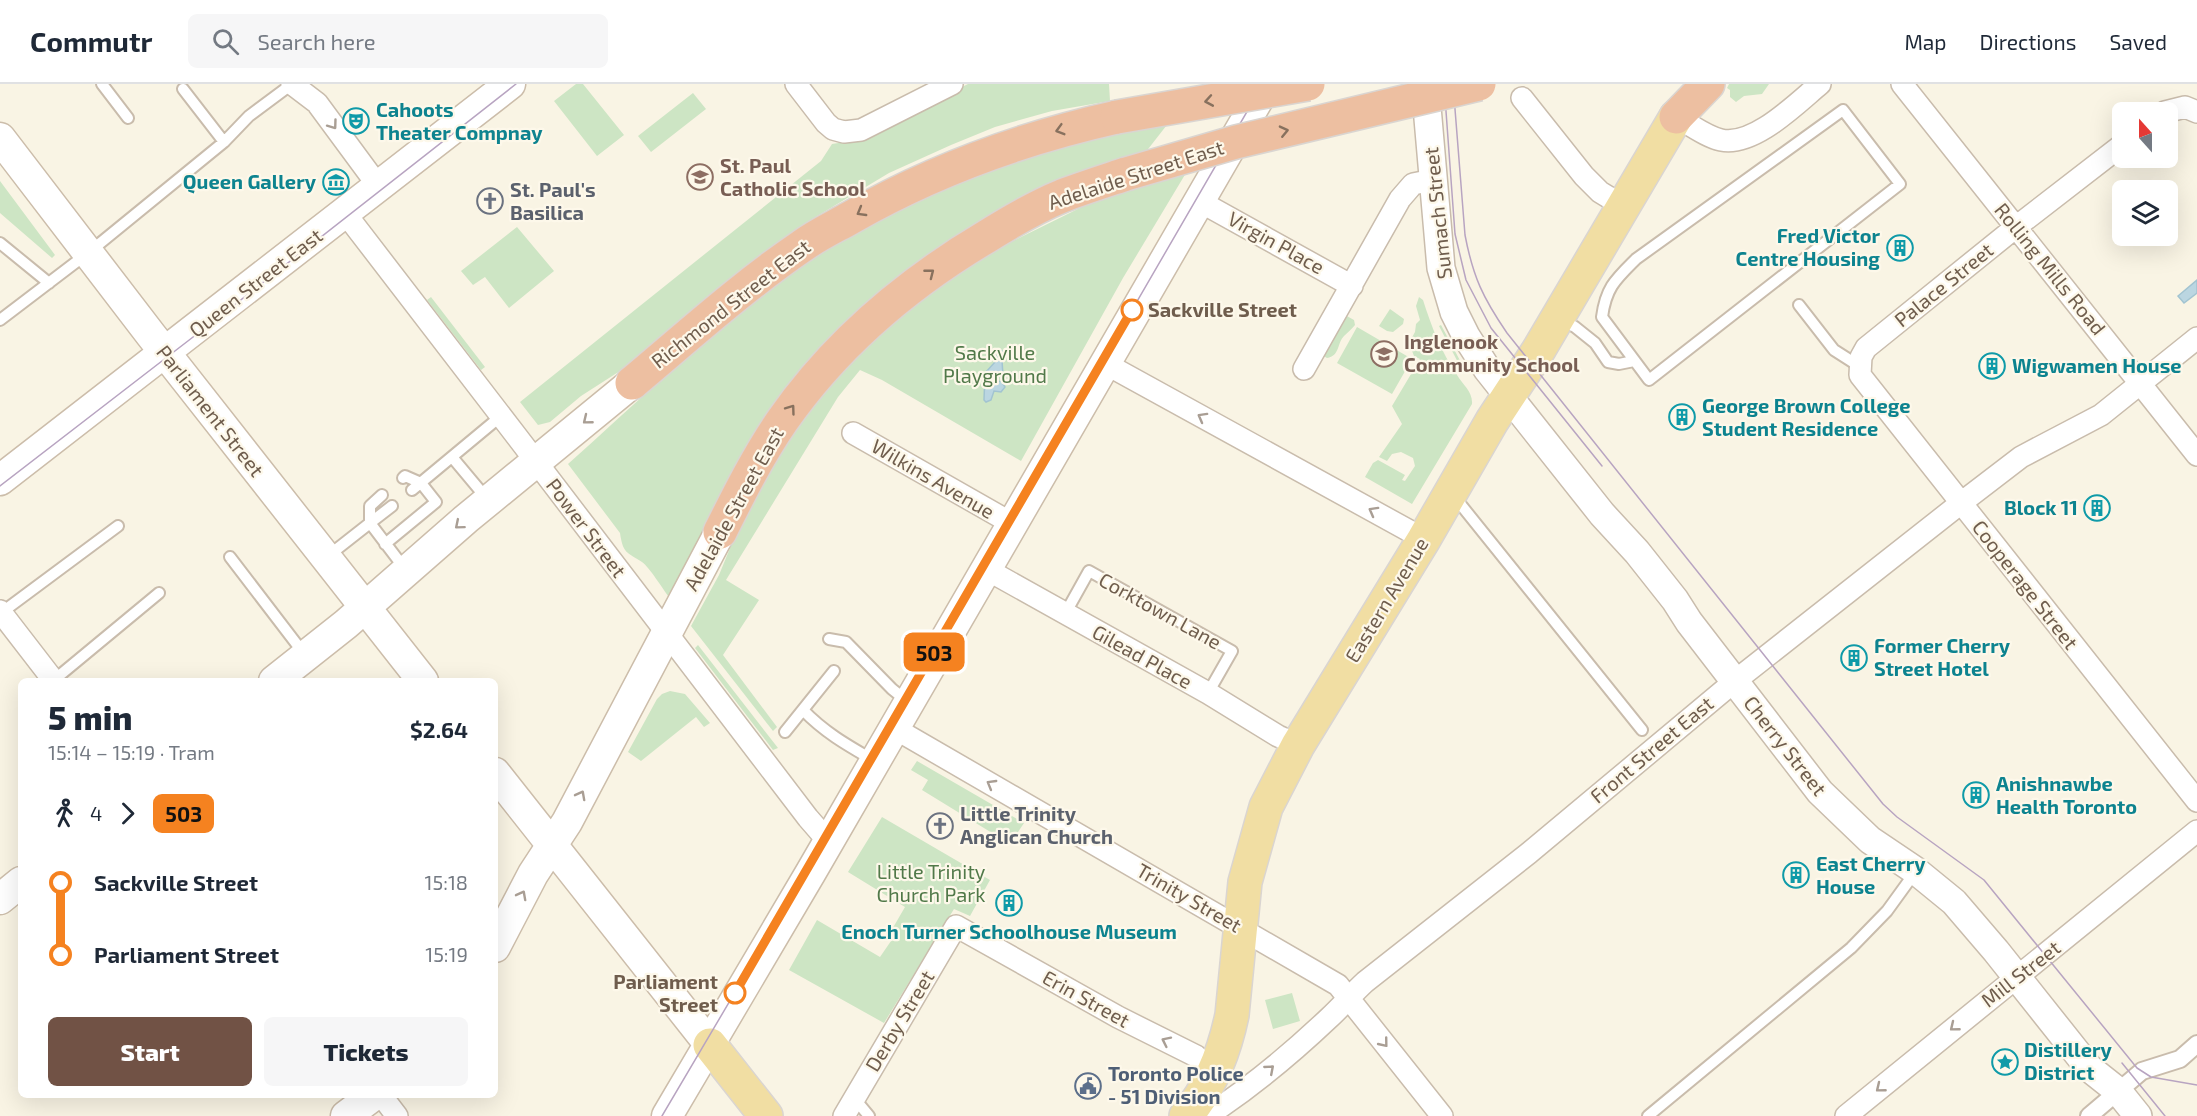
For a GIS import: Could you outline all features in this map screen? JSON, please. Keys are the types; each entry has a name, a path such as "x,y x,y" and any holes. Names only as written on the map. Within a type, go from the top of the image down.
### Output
{"highway":[{"name":"Richmond Street East","path":"632,383 747,286 804,244 883,199 982,155 1064,129 1117,117 1308,84"},
{"name":"Adelaide Street East","path":"720,532 763,449 800,398 838,353 887,306 945,261 1026,213 1061,196 1126,174 1236,142 1479,84"},
{"name":"Eastern Avenue","path":"1676,117 1687,84"},
{"name":"Eastern Avenue","path":"1676,117 1708,84"}],"main road":[{"name":"Queen Street East","path":"0,480 510,84"},
{"path":"667,1116 1267,84"},
{"name":"Eastern Avenue","path":"1186,1116 1215,1072 1227,1037 1232,1016 1245,882 1258,828 1266,807 1298,745 1676,117"},
{"name":"Parliament Street","path":"0,138 165,354 421,678"},
{"name":"Richmond Street East","path":"281,678 406,570 632,383"},
{"name":"Adelaide Street East","path":"498,941 533,874 552,846 720,532"},
{"path":"498,776 766,1116"},
{"path":"0,899 18,884"},
{"path":"346,1116 370,1098"}],"street":[{"path":"292,84 317,103 379,187"},
{"path":"796,84 832,129 844,132 861,130 943,86"},
{"name":"Sumach Street","path":"1425,84 1441,268 1454,312 1466,336 1509,396"},
{"path":"1676,117 1712,137 1723,141 1735,140 1764,129 1820,84"},
{"name":"Rolling Mills Road","path":"1902,84 2197,455"},
{"path":"1522,98 1584,176 1600,192 1623,206"},
{"name":"Palace Street","path":"1859,366 1866,348 2112,153"},
{"path":"1304,369 1400,199 1413,184 1433,180"},
{"name":"Virgin Place","path":"1199,201 1352,286"},
{"name":"Power Street","path":"345,213 808,818 828,841"},
{"name":"Front Street East","path":"1207,1116 1243,1092 1331,1017 1348,997 1529,853 1735,681 2021,458 2088,423 2197,338"},
{"path":"1106,364 1424,539"},
{"name":"Cooperage Street","path":"1859,366 1860,375 1866,385 2197,801"},
{"name":"Cherry Street","path":"1509,396 1602,514 1637,552 1820,792 1870,840 1916,871 1954,902 2089,1068 2107,1106 2138,1116"},
{"name":"Wilkins Avenue","path":"853,433 1013,524"},
{"name":"Gilead Place","path":"986,569 1208,693 1278,736 1298,745"},
{"path":"3,620 51,678"},
{"name":"Trinity Street","path":"902,715 1242,928 1338,985 1442,1116"},
{"name":"Mill Street","path":"1846,1116 2197,831"},
{"name":"Erin Street","path":"956,926 1118,1017 1197,1056 1215,1072"},
{"name":"Derby Street","path":"849,1107 956,926"},
{"path":"2107,1106 2142,1071 2180,1059 2197,1044"},
{"path":"383,1098 397,1116"}],"lane":[{"path":"102,84 128,118"},
{"path":"0,320 88,253 224,142 249,116 292,84"},
{"path":"183,89 224,142"},
{"path":"1843,110 1900,184 1649,380 1634,361 1602,317 1604,299 1611,285 1636,259 1843,110"},
{"path":"0,243 49,283"},
{"path":"1799,305 1834,350 1859,366"},
{"path":"1557,318 1575,327 1594,343 1608,362 1619,364 1634,361"},
{"path":"416,487 501,416"},
{"path":"452,457 489,501"},
{"path":"385,544 436,502 405,476 403,478"},
{"path":"1451,492 1642,730"},
{"path":"382,495 370,506 370,524 406,570"},
{"path":"326,558 392,506"},
{"path":"3,620 118,526"},
{"path":"230,557 305,656"},
{"name":"Corktown Lane","path":"1065,614 1089,571 1232,651 1208,693"},
{"path":"58,678 159,593"},
{"path":"830,639 846,642 892,689 902,715"},
{"path":"785,732 834,670"},
{"path":"803,710 818,726 832,736 875,761"},
{"path":"1648,1116 1851,948 1887,910 1916,871"},
{"path":"849,1107 869,1116"}],"green space":[{"path":"576,84 583,84 624,135 597,156 554,101"},
{"path":"968,84 1109,84 1110,101 1052,111 995,127 889,173 809,221 648,353 581,396 550,422 538,425 520,402 821,161 832,144 857,140"},
{"path":"1729,84 1769,84 1762,94 1744,96 1736,102 1730,97 1730,90 1727,88"},
{"path":"693,93 706,109 651,152 638,136"},
{"path":"1170,121 1145,153 1029,198 741,461 669,597 645,565 626,552 620,533 568,464 725,324 792,272 827,249 909,204 996,168 1069,143"},
{"name":"Sackville Playground","path":"1186,173 1123,278 1021,461 882,380 860,370 838,397 726,580 759,600 723,655 777,727 773,731 691,626 719,575 744,514 790,435 852,357 965,262 1092,202 1123,190"},
{"path":"0,181 55,255 52,258 0,213"},
{"path":"517,227 554,271 509,308 485,277 473,285 461,271"},
{"path":"431,297 485,367 481,370 427,300"},
{"path":"1419,297 1423,300 1446,357 1469,392 1472,404 1412,504 1365,477 1373,463 1378,460 1405,475 1402,480 1405,481 1415,466 1413,458 1401,452 1392,454 1387,461 1379,457 1402,424 1392,406 1420,359 1414,356 1409,343 1415,332 1416,324 1420,320 1416,306"},
{"path":"1390,309 1404,319 1403,324 1393,332 1379,326"},
{"path":"1345,315 1354,320 1355,325 1342,339 1334,355 1327,358 1322,355"},
{"path":"1441,325 1464,368 1462,370 1439,326"},
{"path":"1357,327 1412,359 1392,394 1337,363"},
{"path":"698,645 778,748 773,750 695,648"},
{"path":"670,691 685,694 710,723 704,727 696,717 641,761 628,752 657,699"},
{"path":"917,761 1024,823 1010,844 922,790 928,780 911,770"},
{"name":"Little Trinity Church Park","path":"882,817 990,880 970,916 954,909 884,1023 789,970 817,920 880,957 891,941 887,938 905,907 848,872"},
{"path":"1292,993 1300,1021 1273,1029 1265,1000"}],"water":[{"path":"2197,280 2197,293 2184,303 2178,296"},
{"path":"1002,351 1005,354 1002,361 1003,375 998,377 991,374 987,377 991,383 1001,381 1005,387 1001,392 994,391 991,400 986,402 984,400 985,373 996,361 998,353"}],"tram line":[{"path":"0,486 516,84"},
{"path":"662,1116 826,838 1263,84"},
{"path":"1444,84 1455,234 1466,280 1491,328 1602,466"},
{"path":"1453,84 1468,250 1480,287 1507,333 1883,804 1897,817 1984,880 2137,1068 2151,1077 2197,1085"},
{"name":"503","path":"735,993 1132,310"},
{"path":"2122,1063 2165,1116"}],"place":[{"name":"Cahoots Theater Compnay","path":"356,121"},
{"name":"St. Paul Catholic School","path":"700,177"},
{"name":"Queen Gallery","path":"336,182"},
{"name":"St. Paul's Basilica","path":"490,201"},
{"name":"Fred Victor Centre Housing","path":"1900,248"},
{"name":"Sackville Street","path":"1132,310"},
{"name":"Inglenook Community School","path":"1384,354"},
{"name":"Wigwamen House","path":"1992,366"},
{"name":"George Brown College Student Residence","path":"1682,417"},
{"name":"Block 11","path":"2097,508"},
{"name":"Former Cherry Street Hotel","path":"1854,658"},
{"name":"Anishnawbe Health Toronto","path":"1976,795"},
{"name":"Little Trinity Anglican Church","path":"940,826"},
{"name":"East Cherry House","path":"1796,875"},
{"name":"Enoch Turner Schoolhouse Museum","path":"1009,903"},
{"name":"Parliament Street","path":"735,993"},
{"name":"Distillery District","path":"2005,1062"},
{"name":"Toronto Police - 51 Division","path":"1088,1086"}]}
